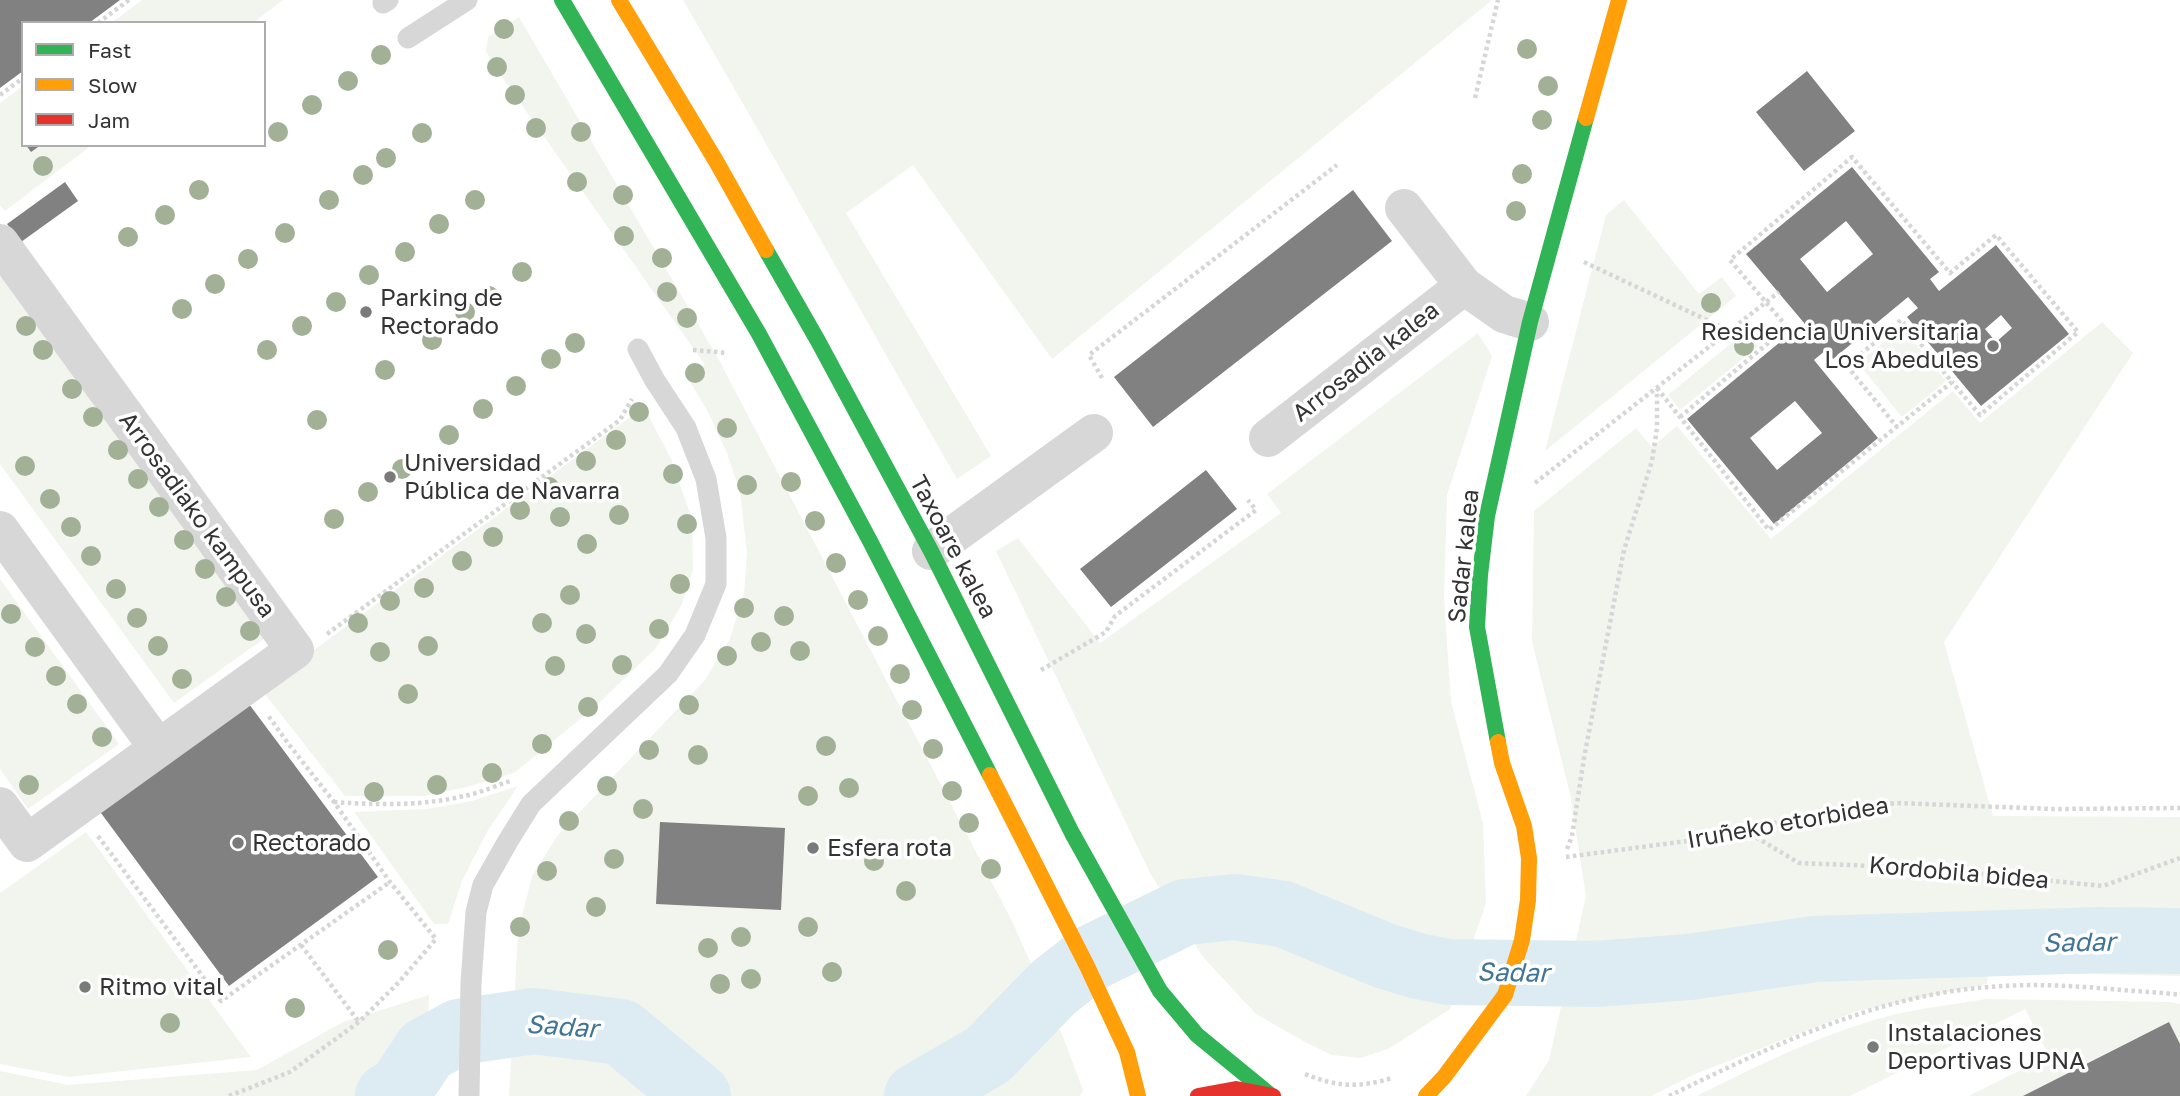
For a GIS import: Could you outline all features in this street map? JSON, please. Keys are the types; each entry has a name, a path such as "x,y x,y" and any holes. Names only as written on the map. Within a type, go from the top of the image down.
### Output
{"street":[{"path":"562,0 759,334 870,541 1110,1014 1127,1052 1138,1096"},
{"name":"Taxoare kalea","path":"619,0 716,161 818,341 931,551 1096,877 1160,991 1197,1035 1271,1095"},
{"name":"Sadar kalea","path":"1426,1096 1444,1077 1506,995 1522,940 1528,900 1529,858 1524,826 1502,764 1487,691 1477,628 1480,575 1487,516 1530,321 1619,0"},
{"name":"Arrosadia kalea","path":"1404,208 1465,286 1504,314 1530,321"},
{"name":"Arrosadiako kampusa","path":"0,243 295,650"},
{"name":"Arrosadia kalea","path":"1268,438 1465,286"},
{"path":"931,551 1094,433"},
{"path":"0,530 158,748"},
{"path":"0,806 27,843 295,650"},
{"path":"1198,1096 1236,1089 1271,1095"}],"lane":[{"path":"408,38 467,0"},
{"path":"468,1095 476,912 483,885 531,804 668,674 695,635 716,584 716,538 706,479 686,428 638,349"}],"path":[{"path":"101,21 128,0"},
{"path":"1475,98 1498,0"},
{"path":"0,95 21,79"},
{"path":"1680,417 1787,327 1730,260 1852,157 1950,273 1996,235 2078,332 1980,415 1901,320 1847,366 1897,427"},
{"path":"1102,378 1088,355 1337,165"},
{"path":"1576,258 1730,331"},
{"path":"1583,276 1586,263"},
{"path":"1527,489 1779,292"},
{"path":"693,350 729,353"},
{"path":"1657,388 1769,530 1952,382"},
{"path":"1565,857 1572,836 1584,758 1624,550 1652,461 1657,428 1657,388"},
{"path":"295,650 332,631 620,420 637,391"},
{"path":"1041,670 1106,632 1115,616 1256,510 1248,500"},
{"path":"229,1096 290,1072 359,1022 399,982 436,939 390,882 334,802 290,746"},
{"path":"334,802 424,802 464,796 517,779"},
{"name":"Iruñeko etorbidea","path":"1565,857 1687,841 1817,814 1896,803 2054,809 2180,808"},
{"name":"Kordobila bidea","path":"1743,830 1799,863 1923,868 2103,886 2180,858"},
{"path":"1563,835 1565,857"},
{"path":"125,872 221,1001 390,882"},
{"path":"301,944 359,1022"},
{"path":"1669,1096 1747,1058 1826,1025 1935,995 1987,987 2054,984 2180,995"},
{"path":"1300,1072 1334,1083 1363,1086 1396,1076"}],"shaded area":[{"path":"142,0 283,0 256,21 114,21"},
{"path":"683,0 1492,0 1052,359 913,165 846,213 991,456 957,479"},
{"path":"519,17 719,360 1012,921 1063,1037 1083,1090 1080,1096 509,1096 518,933 532,876 558,835 705,680 730,639 744,593 747,553 740,492 727,453 688,378 705,365 486,51 488,37"},
{"path":"21,87 21,147 89,147 5,211 0,205 0,103"},
{"path":"1624,200 1699,294 1722,277 1736,296 1545,451 1606,215"},
{"path":"0,274 265,638 174,703 0,464"},
{"path":"2102,322 2133,353 1944,642 1993,816 2180,817 2180,976 1989,972 1987,984 1857,1011 1695,1074 1651,1096 1526,1096 1549,1060 1586,896 1570,794 1532,642 1534,511 1636,428 1652,447 1677,426 1771,539 1953,391 1980,423"},
{"path":"1902,328 1946,381 1902,417 1858,363"},
{"path":"1746,331 1758,346 1680,410 1668,395"},
{"path":"1478,333 1492,356 1447,495 1444,598 1451,702 1483,823 1486,903 1450,1009 1390,1048 1361,1058 1332,1055 1256,1014 1203,957 1150,873 996,551 1018,538 1100,643 1281,513 1267,494"},
{"path":"644,407 671,459 692,519 693,569 681,606 656,648 595,707 514,773 424,796 345,796 261,689"},
{"path":"0,579 119,744 28,809 0,769"},
{"path":"518,786 488,830 462,881 448,924 434,924 354,812 427,809 472,801"},
{"path":"86,832 251,1057 69,1077 0,1064 0,893"},
{"path":"429,995 426,1096 0,1096 0,1071 68,1085 257,1070 343,1022"},
{"name":"Instalaciones Deportivas UPNA","path":"1986,999 2180,1004 2180,1096 1969,1096 2049,1056 2025,1009 1850,1096 1697,1096 1848,1028 1901,1013"}],"building":[{"path":"0,0 120,0 92,21 21,21 21,72 0,88"},
{"path":"1807,71 1855,131 1804,171 1756,112"},
{"name":"Residencia Universitaria Los Abedules","path":"1852,167 1939,272 1930,279 1939,291 1996,245 2069,334 1981,406 1907,317 1918,308 1908,297 1833,359 1826,350 1814,360 1878,438 1774,524 1687,419 1791,333 1797,340 1810,330 1746,254","holes":["1846,221 1873,254 1827,292 1800,259","2001,315 2012,328 1996,342 1985,329","1795,401 1822,433 1777,470 1750,438"]},
{"path":"65,182 78,201 21,242 7,224"},
{"path":"1353,190 1392,241 1153,427 1114,377"},
{"path":"1206,470 1237,509 1111,607 1080,569"},
{"name":"Rectorado","path":"246,700 378,877 229,986 98,809"},
{"path":"660,822 785,828 781,910 656,904"},
{"path":"2169,1022 2180,1044 2180,1096 2023,1096"}],"waterway":[{"name":"Sadar","path":"917,1096 988,1055 1053,988 1091,958 1185,912 1235,907 1283,914 1385,956 1448,972 1596,974 1689,967 1815,949 2099,940 2180,941"},
{"name":"Sadar","path":"388,1096 400,1089 426,1050 459,1032 534,1021 621,1032 698,1096"}],"traffic: fast":[{"path":"562,0 759,334 870,541 990,775"},
{"path":"1498,742 1477,627 1487,516 1530,322 1586,118"},
{"path":"766,250 931,551 1072,833 1160,991 1197,1035 1269,1094"}],"traffic: slow":[{"path":"619,0 766,250"},
{"path":"1586,118 1619,0"},
{"path":"1426,1096 1444,1077 1505,995 1522,940 1528,900 1529,858 1524,826 1502,763 1498,742"},
{"path":"990,775 1087,966 1127,1052 1138,1096"}],"traffic: jam":[{"path":"1198,1096 1236,1089 1273,1096"}],"place":[{"name":"Parking de Rectorado","path":"366,312"},
{"name":"Residencia Universitaria Los Abedules","path":"1993,346"},
{"name":"Universidad Pública de Navarra","path":"390,477"},
{"name":"Rectorado","path":"238,843"},
{"name":"Esfera rota","path":"813,848"},
{"name":"Ritmo vital","path":"85,987"},
{"name":"Instalaciones Deportivas UPNA","path":"1873,1047"}]}
